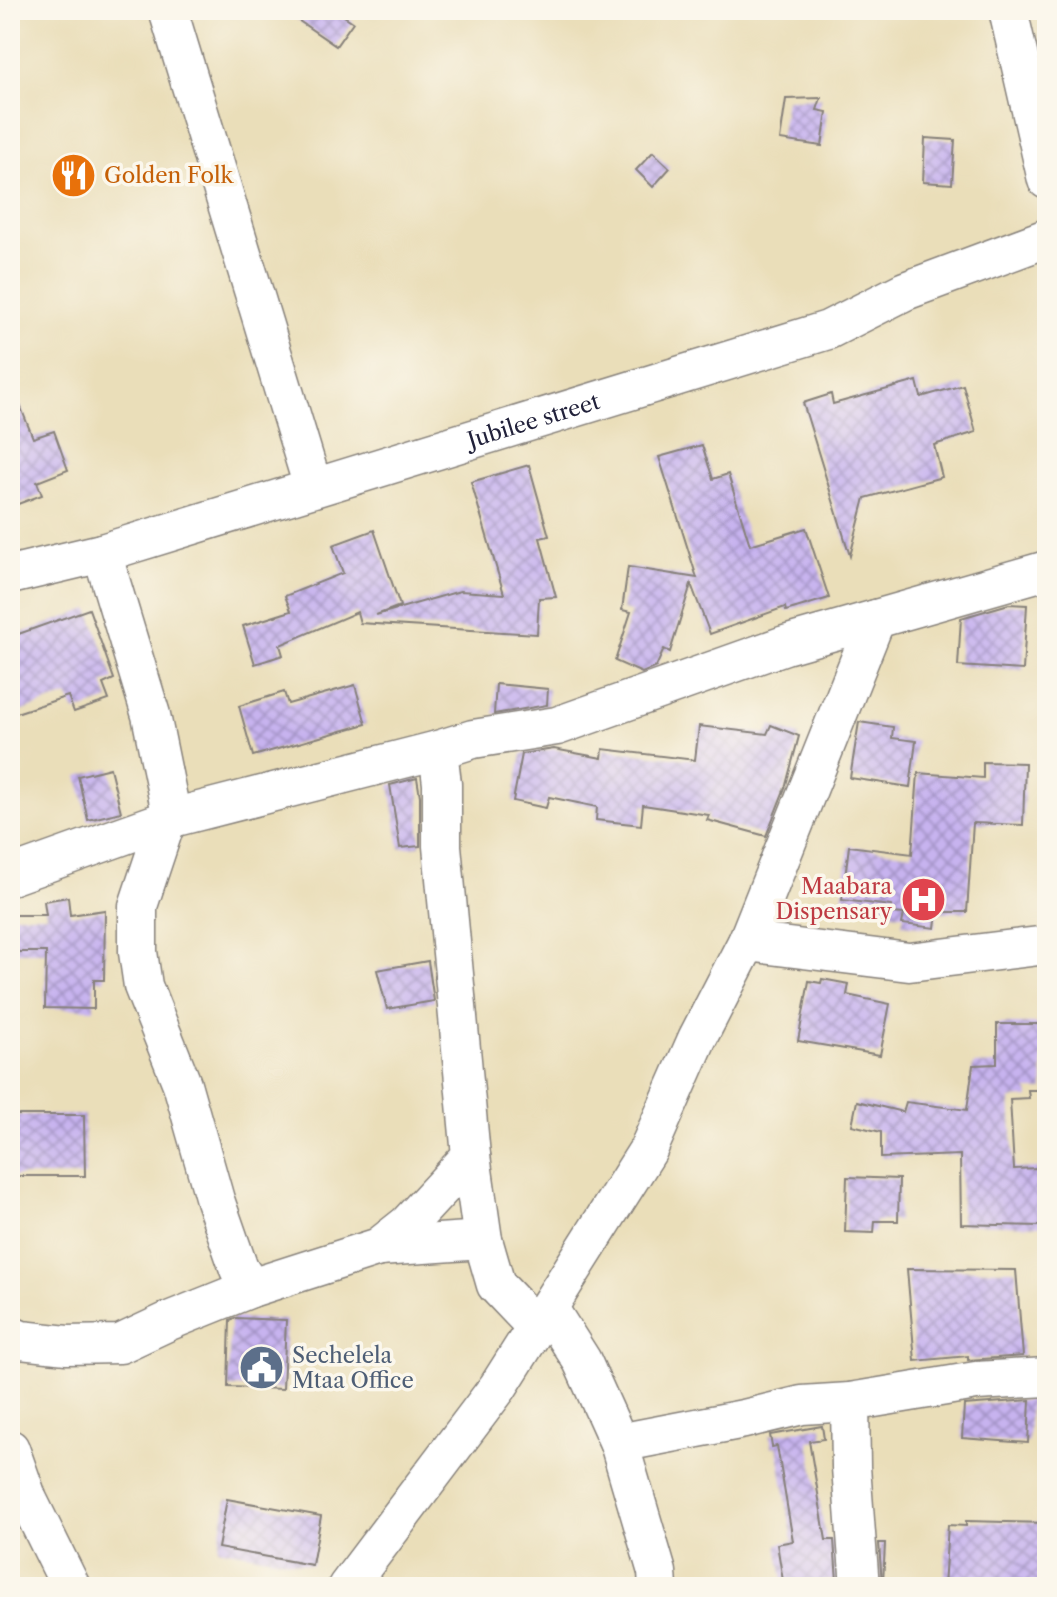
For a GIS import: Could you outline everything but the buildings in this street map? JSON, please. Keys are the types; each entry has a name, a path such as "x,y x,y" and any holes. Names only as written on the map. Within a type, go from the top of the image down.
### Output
{"street":[{"path":"168,10 313,487"},
{"path":"1008,10 1047,180"},
{"name":"Jubilee street","path":"10,575 102,553 828,330 905,291 1047,238"},
{"path":"102,553 151,715 170,818 138,906 138,952 143,986 182,1084 215,1200 239,1269 251,1288"},
{"path":"10,876 170,818 473,739 557,726 785,645 1047,570"},
{"path":"347,1587 498,1387 648,1150 697,1039 747,942 876,619"},
{"path":"438,750 442,784 442,846 471,1156 483,1240 496,1285 543,1319 582,1361 619,1443 653,1559 658,1587"},
{"path":"747,942 909,962 1047,945"},
{"path":"379,1247 408,1224 471,1156"},
{"path":"10,1335 21,1340 67,1345 120,1344 251,1288 379,1247 483,1240"},
{"path":"619,1443 802,1405 850,1402 976,1381 1047,1377"},
{"path":"850,1402 851,1467 860,1587"},
{"path":"10,1449 28,1500 71,1587"}],"place":[{"name":"Golden Folk","path":"73,175"},
{"name":"Maabara Dispensary","path":"923,899"},
{"name":"Sechelela Mtaa Office","path":"261,1368"}]}
